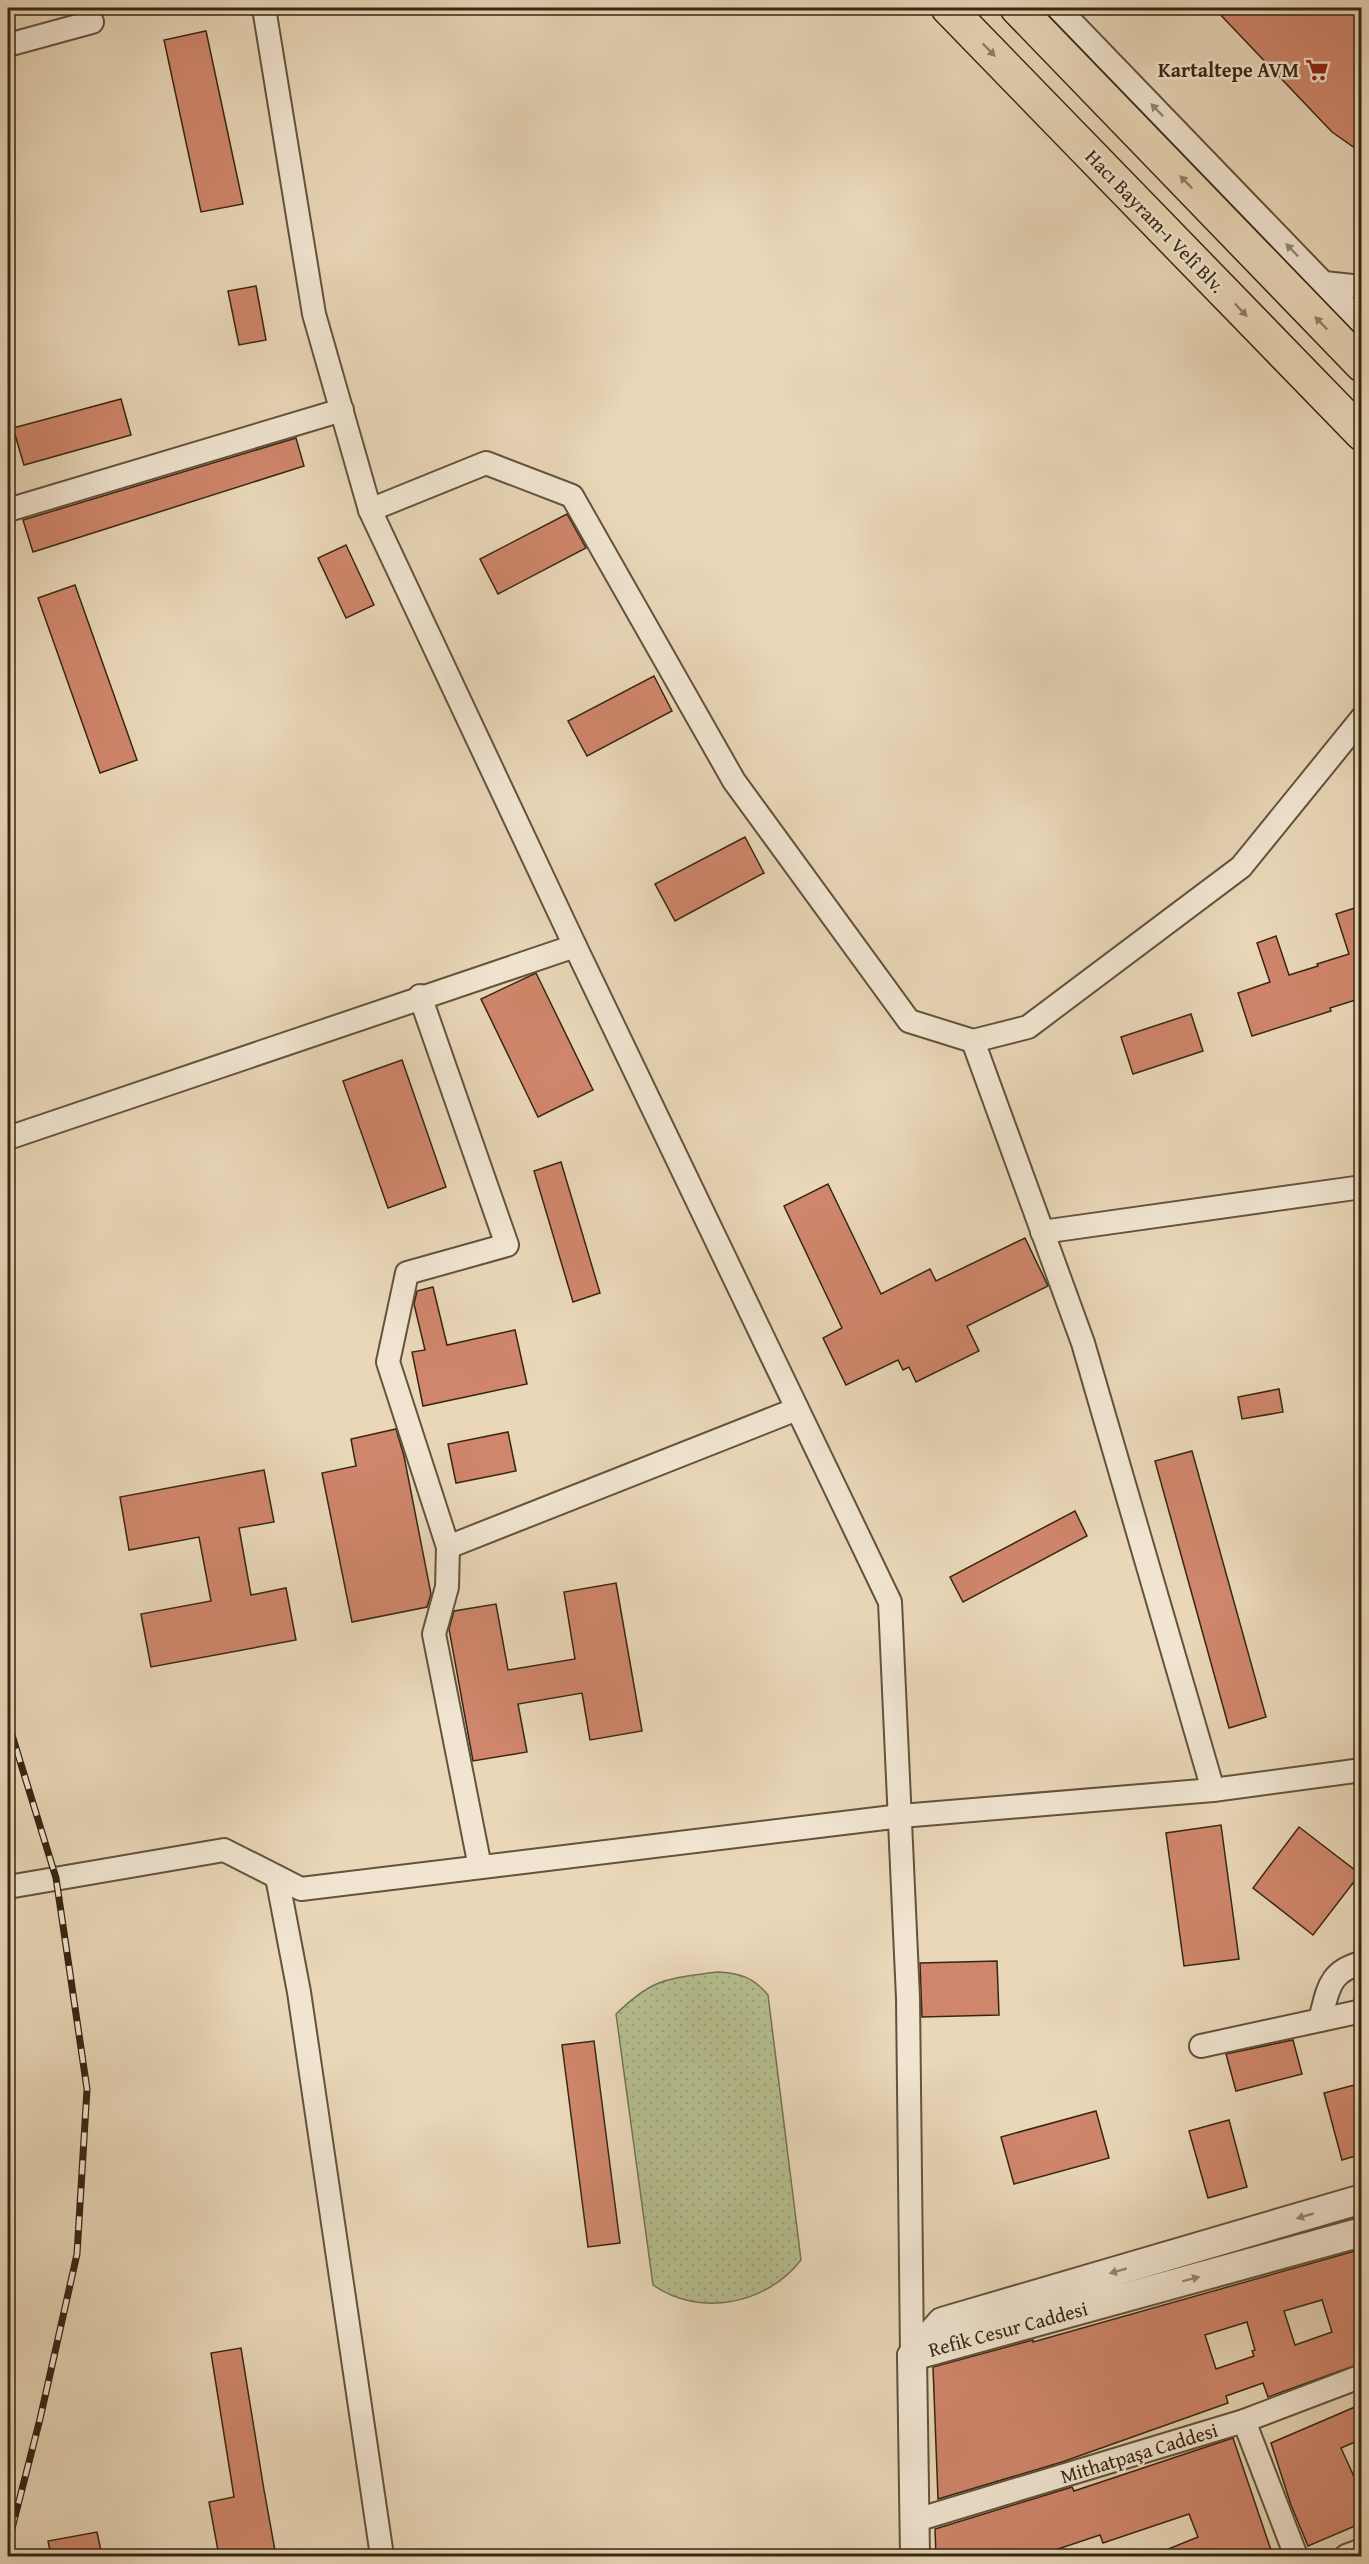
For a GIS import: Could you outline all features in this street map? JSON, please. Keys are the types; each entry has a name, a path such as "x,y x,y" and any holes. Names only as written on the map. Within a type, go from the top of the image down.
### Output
{"highway":[{"name":"Hacı Bayram-ı Velî Blv.","path":"948,8 1362,434"},
{"path":"1017,8 1362,365"}],"street":[{"path":"264,8 314,314 370,510 575,946 890,1602 908,1998 915,2556"},
{"path":"1058,8 1362,323"},
{"path":"8,45 92,22"},
{"path":"1324,283 1362,286"},
{"path":"8,510 342,410"},
{"path":"370,510 486,463 572,496 734,781 909,1021 973,1041 1028,1027 1241,867 1362,718"},
{"path":"8,1138 420,996 575,946"},
{"path":"420,996 507,1245 407,1273 388,1362 448,1547 447,1587 434,1634 480,1867"},
{"path":"973,1041 1083,1344 1213,1790"},
{"path":"1042,1232 1362,1187"},
{"path":"448,1547 798,1408"},
{"path":"8,1887 224,1850 301,1889 901,1816 1213,1790 1362,1770"},
{"path":"276,1877 299,1992 382,2556"},
{"path":"1320,2020 1329,1987 1337,1973 1347,1967 1362,1963"},
{"path":"1202,2046 1362,2011"},
{"name":"Refik Cesur Caddesi","path":"912,2356 942,2322 1362,2199"},
{"name":"Refik Cesur Caddesi","path":"912,2356 1362,2232"},
{"name":"Mithatpaşa Caddesi","path":"913,2521 1244,2421 1362,2376"},
{"path":"1244,2421 1296,2556"},
{"path":"1346,2556 1362,2550"}],"green space":[{"path":"717,1972 746,1977 768,1995 801,2260 787,2275 752,2296 712,2303 691,2301 671,2295 653,2285 616,2014 651,1986 685,1976"}],"building":[{"name":"Kartaltepe AVM","path":"1214,8 1362,8 1362,153 1332,132"},
{"path":"206,31 243,204 201,212 164,40"},
{"path":"256,286 266,340 239,345 228,291"},
{"path":"121,399 131,435 24,465 13,428"},
{"path":"296,438 304,466 33,552 23,520"},
{"path":"567,514 586,548 498,594 480,559"},
{"path":"346,545 374,605 346,618 318,558"},
{"path":"75,585 137,760 100,773 38,598"},
{"path":"654,676 672,711 587,756 568,721"},
{"path":"745,837 764,873 675,921 655,884"},
{"path":"1355,908 1362,927 1362,998 1330,1008 1331,1011 1252,1036 1238,993 1270,982 1257,943 1276,936 1289,975 1318,966 1317,964 1349,954 1336,914"},
{"path":"536,973 593,1090 538,1117 481,999"},
{"path":"1191,1014 1203,1051 1133,1074 1121,1037"},
{"path":"402,1060 446,1187 388,1208 343,1081"},
{"path":"561,1162 600,1293 573,1302 534,1171"},
{"path":"828,1184 881,1294 930,1269 936,1281 1025,1238 1048,1286 967,1326 979,1351 916,1382 909,1367 903,1370 898,1360 846,1385 823,1338 842,1328 784,1206"},
{"path":"433,1287 447,1345 515,1330 527,1384 423,1406 412,1352 425,1350 414,1304 417,1291"},
{"path":"1279,1389 1283,1412 1242,1419 1238,1397"},
{"path":"396,1429 404,1456 431,1594 427,1607 352,1622 322,1473 356,1466 351,1439"},
{"path":"508,1432 516,1471 456,1483 448,1444"},
{"path":"1192,1451 1266,1717 1229,1728 1155,1461"},
{"path":"264,1470 274,1522 239,1528 251,1595 286,1588 296,1640 151,1667 141,1614 211,1601 199,1537 129,1550 120,1497"},
{"path":"1075,1511 1087,1536 963,1602 950,1577"},
{"path":"616,1583 642,1731 590,1740 582,1693 518,1704 527,1752 473,1761 449,1629 454,1611 496,1604 508,1670 575,1659 564,1592"},
{"path":"1221,1825 1239,1959 1184,1966 1166,1833"},
{"path":"1299,1827 1360,1874 1313,1935 1253,1888"},
{"path":"997,1961 999,2015 922,2017 920,1963"},
{"path":"1293,2040 1302,2074 1236,2091 1226,2054"},
{"path":"594,2041 620,2243 588,2247 562,2045"},
{"path":"1362,2083 1362,2154 1342,2160 1324,2093"},
{"path":"1096,2111 1109,2158 1014,2184 1001,2137"},
{"path":"1229,2120 1247,2187 1208,2198 1189,2131"},
{"path":"1362,2249 1362,2363 1268,2397 1263,2383 1226,2396 1228,2403 1062,2462 938,2499 933,2367 1033,2340 1033,2342","holes":["1322,2300 1332,2332 1295,2345 1284,2311","1247,2322 1255,2350 1252,2351 1254,2356 1216,2369 1205,2335"]},
{"path":"241,2348 276,2556 219,2556 209,2502 234,2497 211,2353"},
{"path":"1362,2404 1362,2439 1341,2448 1356,2481 1362,2479 1362,2523 1308,2546 1291,2505 1271,2443"},
{"path":"1233,2438 1273,2556 1151,2556 1198,2537 1189,2514 1103,2543 1100,2535 1037,2556 936,2556 935,2529 1072,2487 1074,2491"},
{"path":"97,2532 102,2556 51,2556 48,2541"}],"railway":[{"path":"8,1722 56,1878 87,2089 77,2254 40,2419 8,2544"}],"place":[{"name":"Kartaltepe AVM","path":"1317,70"}]}
